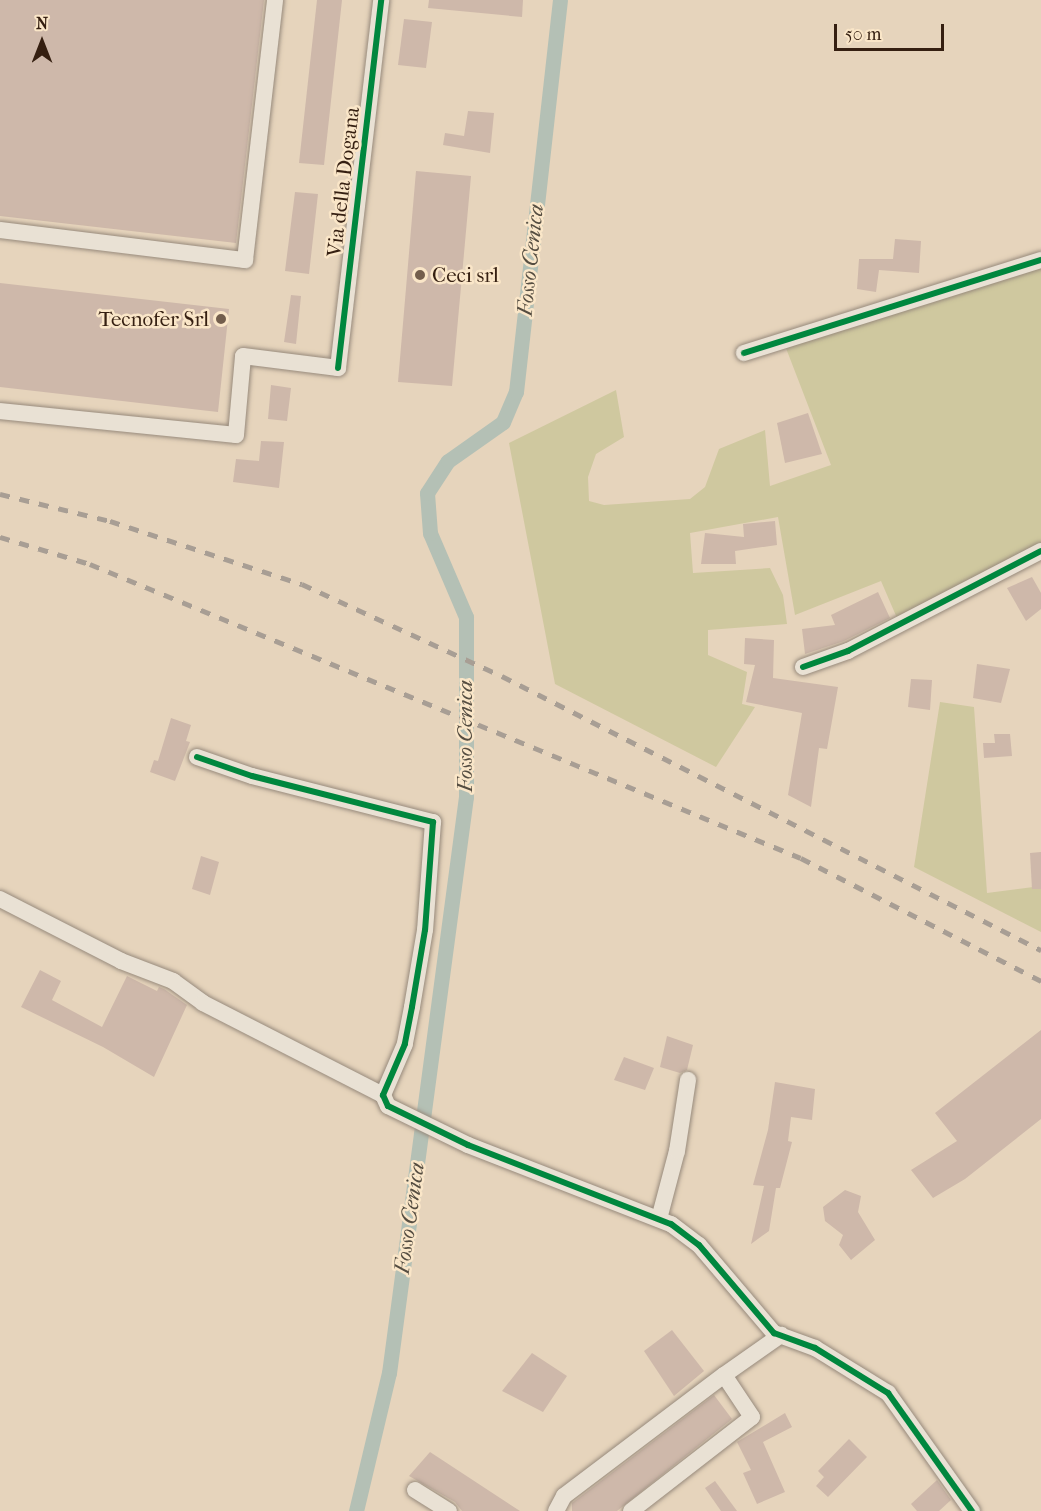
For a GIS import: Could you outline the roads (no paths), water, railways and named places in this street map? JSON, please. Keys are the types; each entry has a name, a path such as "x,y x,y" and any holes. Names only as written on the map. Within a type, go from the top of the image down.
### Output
{"street":[{"path":"0,230 245,260 275,0"},
{"name":"Via della Dogana","path":"0,411 236,435 243,356 338,368 381,0"},
{"path":"744,353 1041,260"},
{"path":"803,667 848,651 1041,551"},
{"path":"197,757 252,776 433,822 425,930 410,1023 397,1066 383,1095"},
{"path":"0,900 121,961 172,981 203,1003 383,1095 388,1107 400,1116 659,1219 699,1245 727,1282 774,1333 815,1348 888,1393 972,1511"},
{"path":"659,1219 679,1142 688,1080"},
{"path":"556,1511 564,1496 724,1375 781,1335"},
{"path":"631,1511 752,1417 724,1375"},
{"path":"415,1490 449,1511"}],"waterway":[{"name":"Fosso Cenica","path":"356,1511 389,1373 466,797 466,617 430,533 427,493 448,461 503,422 516,392 560,0"}],"railway":[{"path":"0,494 110,521 302,584 502,676 1041,950"},
{"path":"0,537 90,564 801,858 1041,981"}],"place":[{"name":"Ceci srl","path":"420,275"},
{"name":"Tecnofer Srl","path":"221,319"}]}
